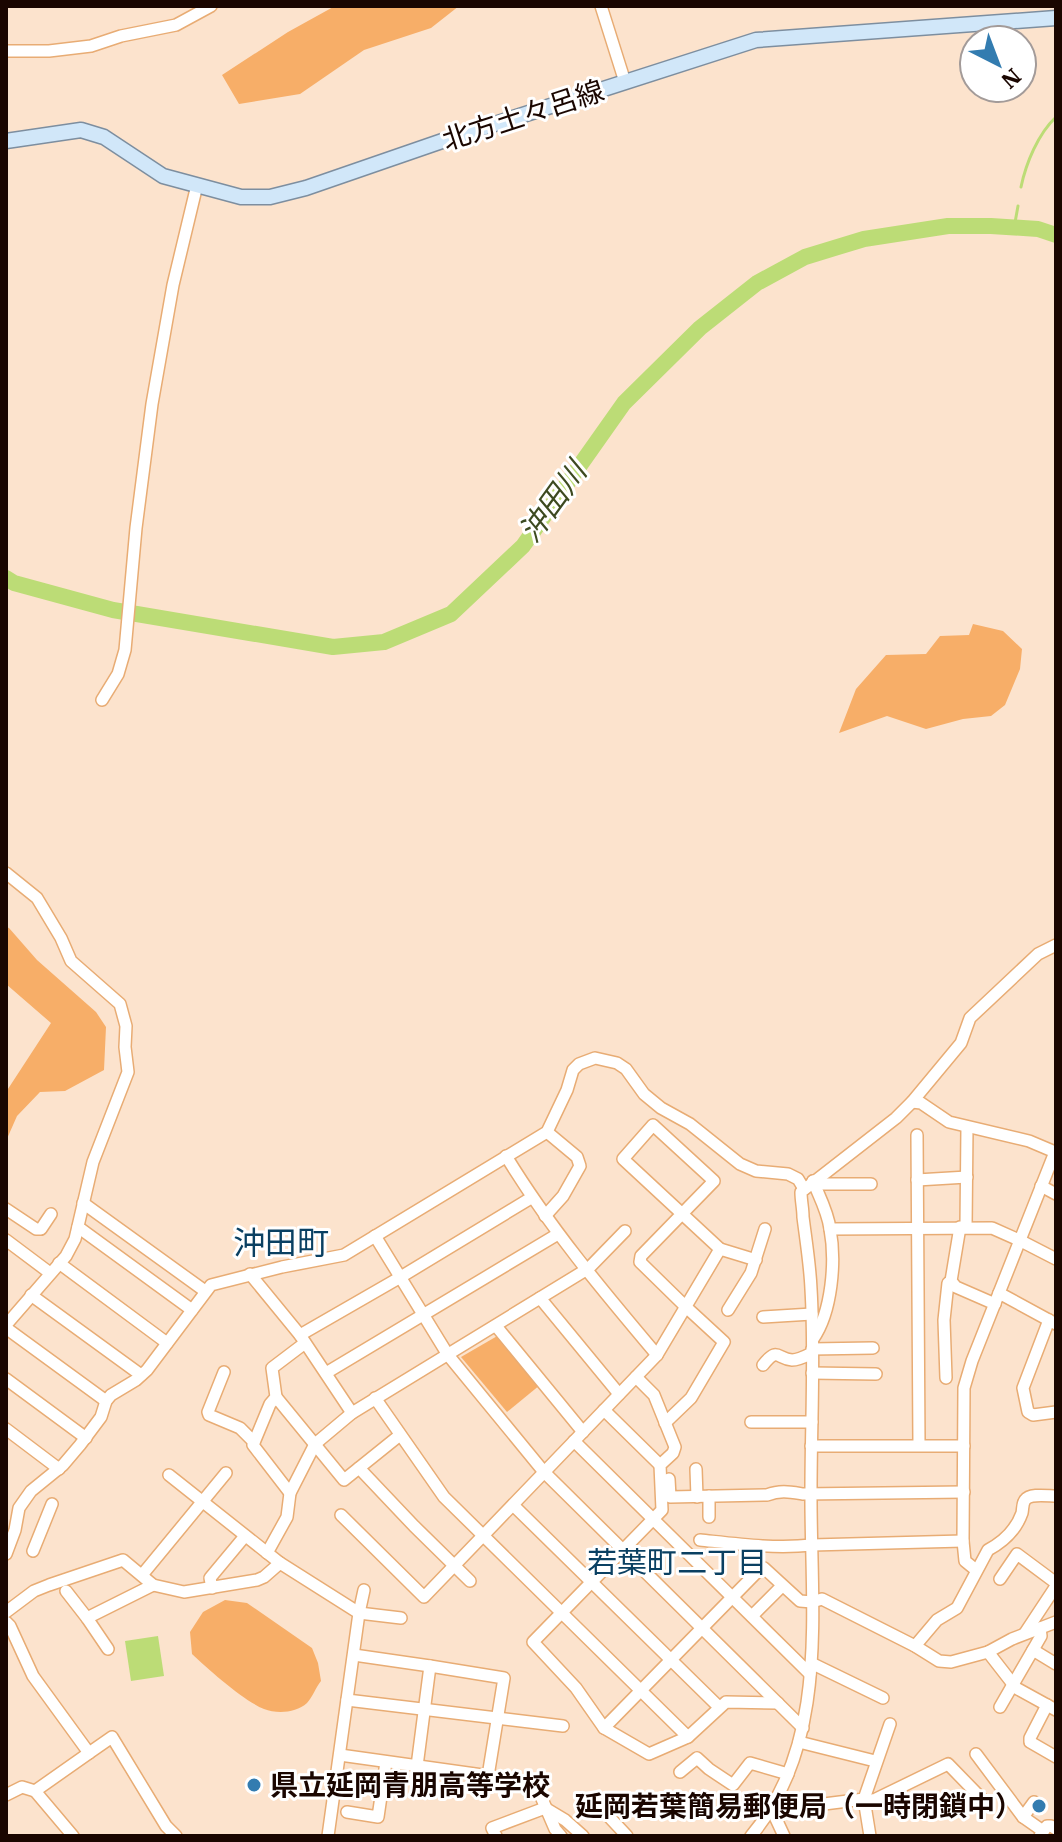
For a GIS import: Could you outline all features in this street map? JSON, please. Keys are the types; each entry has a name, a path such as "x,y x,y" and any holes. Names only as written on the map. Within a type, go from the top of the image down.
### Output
{"main road":[{"name":"北方土々呂線","path":"6,141 81,130 104,137 163,176 241,197 270,197 306,188 756,40 1056,18"}],"street":[{"path":"6,51 49,51 91,46 121,36 176,25 211,6"},
{"path":"601,6 625,82"},
{"path":"102,700 118,674 125,646 152,404 173,285 197,185"},
{"path":"6,873 37,898 71,961 123,1009 128,1072 93,1162 75,1239 66,1256 6,1327 106,1401"},
{"path":"751,1836 771,1808 788,1774 803,1728 811,1669 812,1314 801,1192 896,1118 961,1043 970,1018 1038,954 1055,947"},
{"path":"6,1552 19,1508 31,1491 59,1469 101,1417 106,1401 141,1375 211,1285 344,1255 547,1132 573,1070 595,1058 617,1063 626,1069 644,1094 661,1108 690,1124 740,1164 756,1171 788,1174 808,1185 830,1229 833,1269 829,1297 812,1347 795,1360 780,1354 771,1356 763,1365"},
{"path":"912,1102 921,1103 949,1122 1029,1141 1055,1152 964,1388 963,1541 965,1561 976,1570"},
{"path":"665,1423 691,1398 724,1342 640,1262 641,1256 682,1214 714,1181 653,1125 623,1159 682,1214 720,1249 756,1260"},
{"path":"946,1378 944,1320 948,1283 963,1227 967,1127"},
{"path":"545,1216 563,1196 580,1166 577,1157 547,1132"},
{"path":"917,1135 919,1445"},
{"path":"506,1156 531,1198 558,1234 657,1355"},
{"path":"917,1180 967,1177"},
{"path":"808,1185 871,1184"},
{"path":"1041,1186 1056,1194"},
{"path":"400,1435 344,1480 276,1397 272,1368 302,1339 531,1198"},
{"path":"83,1203 205,1291"},
{"path":"6,1209 36,1229 41,1229 51,1214"},
{"path":"78,1227 192,1310"},
{"path":"830,1229 992,1228 1056,1259"},
{"path":"728,1310 751,1273 765,1229"},
{"path":"267,1553 287,1517 290,1493 315,1444 375,1398 586,1270 625,1231"},
{"path":"326,1373 558,1234"},
{"path":"375,1236 448,1355 544,1472 803,1728"},
{"path":"6,1240 50,1273"},
{"path":"341,1515 424,1597 657,1355 720,1249"},
{"path":"59,1263 167,1343"},
{"path":"250,1274 302,1339 352,1413"},
{"path":"951,1281 956,1287 997,1299 1052,1322 1023,1388 1028,1412 1033,1415 1056,1412"},
{"path":"31,1295 141,1375"},
{"path":"540,1298 619,1394"},
{"path":"763,1317 812,1314"},
{"path":"496,1326 583,1432"},
{"path":"812,1347 873,1348"},
{"path":"224,1372 209,1415 240,1428 254,1442"},
{"path":"812,1373 876,1374"},
{"path":"636,1377 654,1395 675,1447 660,1465"},
{"path":"6,1379 86,1438"},
{"path":"276,1397 253,1445 290,1493"},
{"path":"375,1398 444,1497 688,1737"},
{"path":"604,1410 660,1465 662,1510 533,1642 576,1688 604,1728 649,1754 688,1737 726,1702 778,1703"},
{"path":"751,1422 812,1422"},
{"path":"6,1429 59,1469"},
{"path":"574,1441 752,1616 811,1669 883,1698"},
{"path":"811,1446 964,1446"},
{"path":"359,1468 470,1581"},
{"path":"696,1469 709,1517"},
{"path":"142,1575 226,1473"},
{"path":"169,1475 280,1563 359,1613 401,1618"},
{"path":"669,1479 670,1497 767,1495 783,1491 811,1494 964,1492"},
{"path":"33,1551 54,1506 36,1487"},
{"path":"915,1646 937,1620 957,1608 988,1550 1011,1534 1027,1497 1056,1496 1056,1502"},
{"path":"513,1505 719,1707"},
{"path":"212,1588 210,1578 245,1536"},
{"path":"700,1540 764,1547 963,1541"},
{"path":"1000,1579 1017,1554 1056,1585 1025,1633"},
{"path":"6,1612 34,1591 123,1560 153,1585 184,1592 257,1580 280,1563"},
{"path":"604,1728 764,1568 800,1601 822,1599 939,1661 951,1662 988,1652 1025,1633 1056,1622"},
{"path":"87,1618 153,1585"},
{"path":"752,1616 780,1588"},
{"path":"328,1836 364,1590"},
{"path":"66,1591 108,1649"},
{"path":"6,1622 33,1676 89,1753"},
{"path":"1000,1707 1041,1636 1040,1628"},
{"path":"1033,1650 1056,1664"},
{"path":"988,1652 1016,1688 1052,1708 1030,1742 1056,1757"},
{"path":"354,1655 504,1678 488,1776"},
{"path":"417,1766 430,1666"},
{"path":"347,1700 563,1726"},
{"path":"870,1836 864,1799 890,1724"},
{"path":"35,1791 112,1737 166,1826 176,1836"},
{"path":"799,1742 875,1761"},
{"path":"976,1754 1023,1817 1042,1834 1047,1826 1056,1829"},
{"path":"340,1755 536,1785 561,1836"},
{"path":"680,1772 697,1758 733,1785 750,1763 788,1774"},
{"path":"347,1812 378,1817 386,1762"},
{"path":"771,1808 868,1801 948,1764 985,1802"},
{"path":"6,1795 22,1787 35,1791 73,1836"},
{"path":"1023,1817 1034,1802"},
{"path":"598,1805 627,1836"},
{"path":"496,1836 492,1828 545,1808"},
{"path":"545,1808 583,1836"},
{"path":"771,1808 784,1836"}],"shaded area":[{"path":"335,6 459,6 431,28 364,50 300,94 239,104 222,75"},
{"path":"973,624 1003,631 1022,649 1020,669 1005,705 991,716 963,719 926,729 887,716 839,733 856,689 886,655 926,654 940,636 969,635"},
{"path":"6,927 37,960 96,1012 106,1027 104,1070 65,1091 40,1092 17,1116 6,1141 6,1092 51,1023 6,984"},
{"path":"499,1335 540,1385 507,1412 461,1357"},
{"path":"225,1600 247,1603 312,1648 321,1681 307,1703 286,1712 264,1709 237,1692 192,1654 190,1632 203,1612"},
{"path":"158,1636 164,1676 131,1681 125,1641"}],"waterway":[{"path":"1021,187 1034,149 1056,117"},
{"path":"1014,228 1018,206"},
{"name":"沖田川","path":"6,578 14,583 113,610 333,647 384,642 451,614 523,546 624,403 700,328 757,283 805,257 864,239 948,226 1038,229 1056,235"}],"place":[{"name":"県立延岡青朋高等学校","path":"254,1785"},
{"name":"延岡若葉簡易郵便局（一時閉鎖中）","path":"1039,1806"}],"district":[{"name":"沖田町","path":"281,1243"},
{"name":"若葉町二丁目","path":"677,1563"}]}
